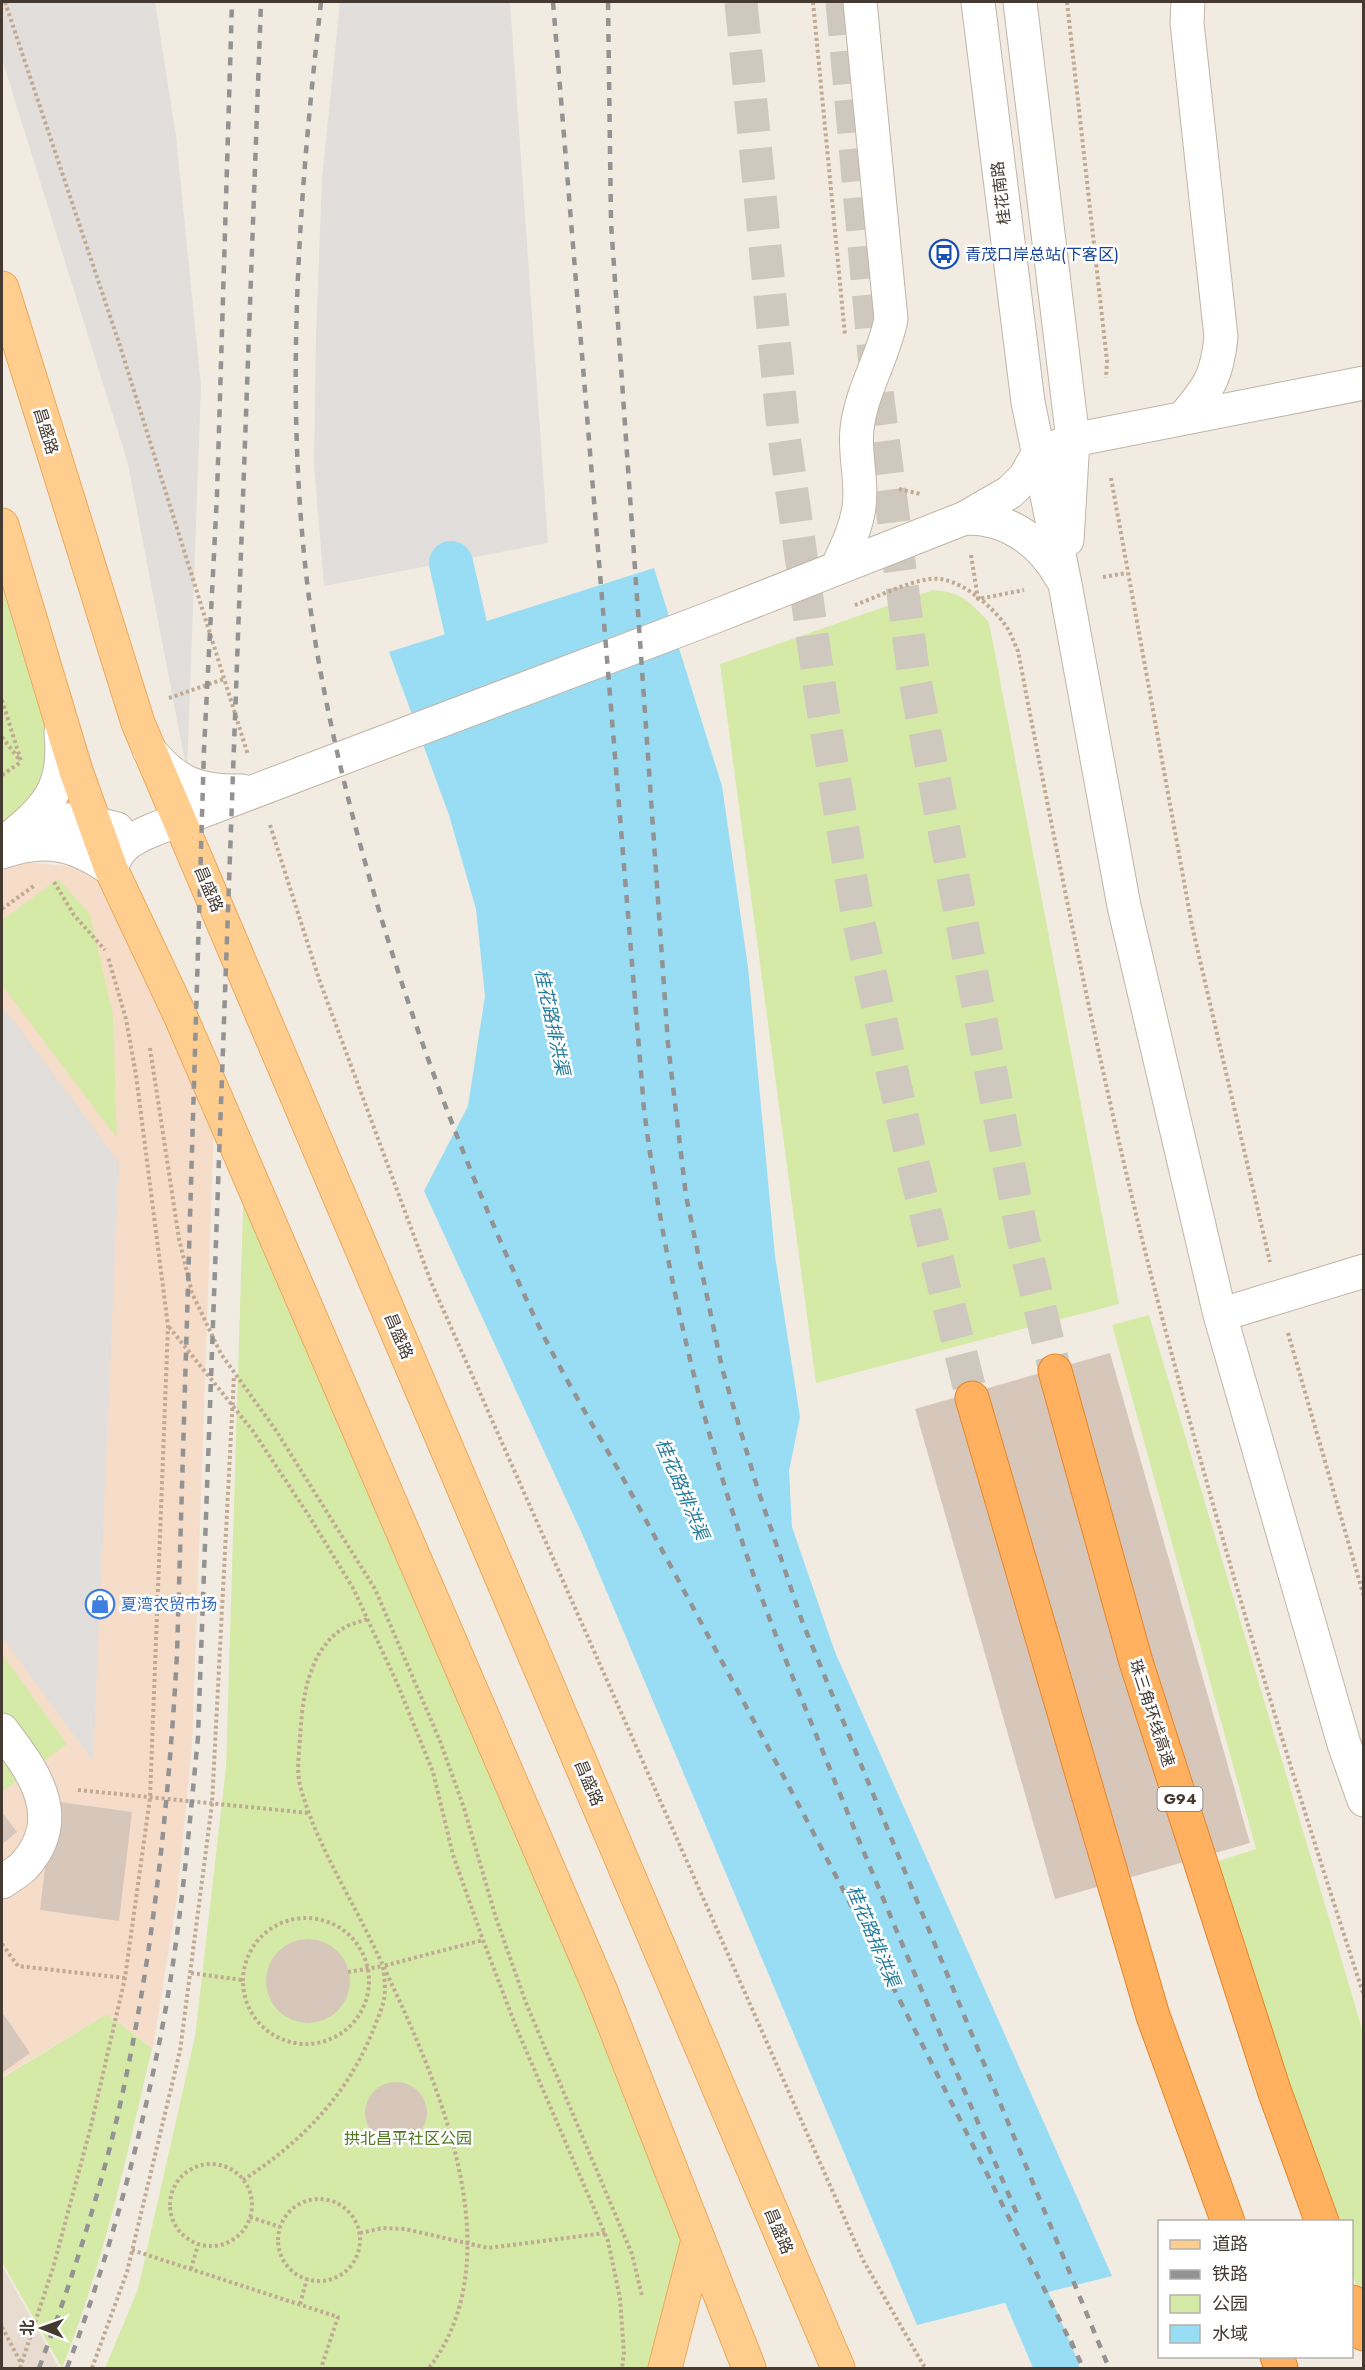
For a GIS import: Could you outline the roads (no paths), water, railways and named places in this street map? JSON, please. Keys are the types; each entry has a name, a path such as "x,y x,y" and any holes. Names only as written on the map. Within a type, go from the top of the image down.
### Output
{"highway":[{"name":"珠三角环线高速","path":"1055,1371 1136,1662 1270,2079 1321,2220"},
{"path":"972,1398 1153,2016 1227,2220"},
{"path":"1353,2305 1364,2334"}],"main road":[{"name":"昌盛路","path":"2,288 134,711 149,750 167,824 838,2368"},
{"path":"2,525 56,704 111,869 180,1015 590,1967 749,2368"},
{"path":"665,2368 698,2240"}],"street":[{"path":"845,565 859,506 857,429 860,410 887,341 891,319 860,2"},
{"path":"845,565 873,528 878,505 876,425 878,399 900,348 906,309 878,2"},
{"name":"桂花南路","path":"978,2 1023,368 1065,584"},
{"path":"1020,2 1089,437 1065,584 1126,917 1220,1315 1344,1744 1364,1800"},
{"path":"1185,416 1208,389 1218,365 1221,337 1187,22 1188,2"},
{"path":"2,845 59,844 81,850 111,869 114,858 127,842 167,824 711,618 966,518 1010,492 1025,477 1038,454 1089,437 1185,416 1364,383"},
{"path":"966,518 995,521 1020,533 1044,553 1065,584"},
{"path":"42,845 48,801 61,777 62,741 56,704"},
{"path":"149,750 164,768 198,788 222,791 258,789"},
{"path":"2,845 45,823 77,818 116,829 133,831 167,824"},
{"path":"2,852 42,845"},
{"path":"1220,1315 1364,1271"},
{"path":"2,1730 32,1770 44,1804 44,1832 24,1866 2,1882"}],"water":[{"path":"654,568 722,786 748,967 775,1256 800,1417 789,1471 792,1527 835,1652 1112,2276 917,2325 584,1538 424,1191 468,1106 485,996 476,909 449,815 389,652"}],"waterway":[{"name":"桂花路排洪渠","path":"451,563 479,686"},
{"name":"桂花路排洪渠","path":"1004,2244 1057,2368"}],"tunnel":[{"path":"741,2 783,429 822,704 857,914 909,1147 972,1398"},
{"path":"842,2 878,399 913,670 1022,1233 1055,1371"}],"railway":[{"path":"39,2368 87,2229 125,2084 147,1962 168,1777 177,1654 204,749 217,495 232,2"},
{"path":"67,2368 95,2290 119,2210 158,2049 177,1933 198,1737 261,2"},
{"path":"321,2 299,252 296,419 300,503 308,586 320,669 337,751 357,834 407,999 467,1161 534,1316 843,1889 1073,2347"},
{"path":"553,2 644,1109 672,1277 712,1442 762,1600 869,1864 1017,2214"},
{"path":"608,2 611,223 668,1044 686,1196 722,1368 758,1490 802,1621 1109,2368"},
{"path":"1071,2341 1083,2368"}],"place":[{"name":"青茂口岸总站(下客区)","path":"944,254"},
{"name":"夏湾农贸市场","path":"100,1604"}],"park label":[{"name":"拱北昌平社区公园","path":"408,2138"}]}
